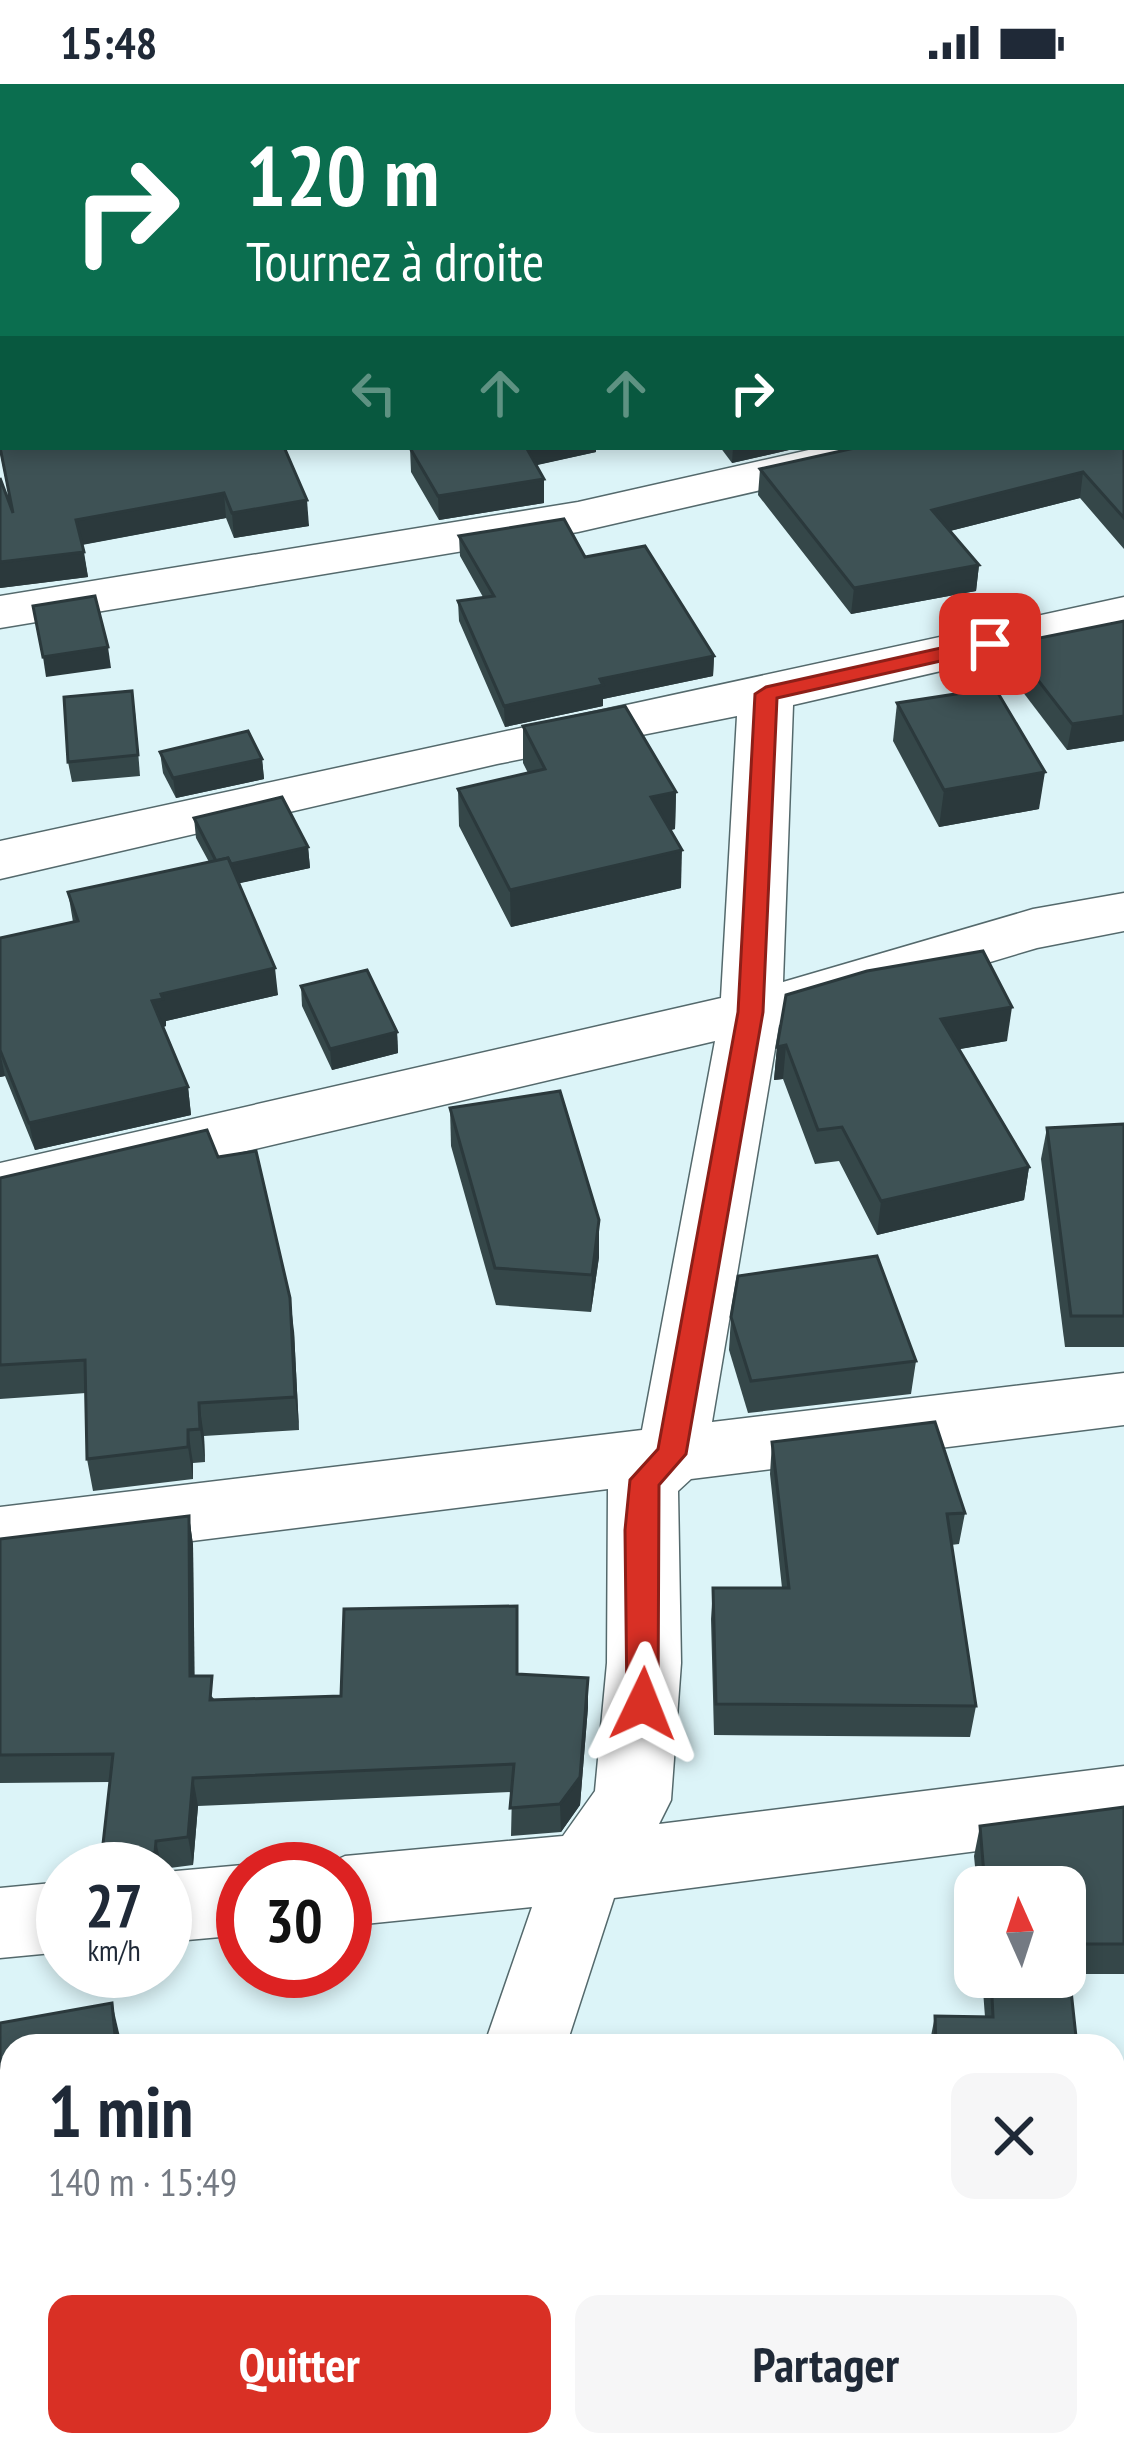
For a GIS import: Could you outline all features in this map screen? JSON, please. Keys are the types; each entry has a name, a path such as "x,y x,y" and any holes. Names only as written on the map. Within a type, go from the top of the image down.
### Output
{"street":[{"path":"0,612 578,518 875,450"},
{"path":"0,860 496,747 766,694 1124,614"},
{"path":"529,2034 585,1868 633,1800 644,1663 640,1530 644,1480 671,1454 751,1012 766,694"},
{"path":"0,1186 751,1012 1034,929 1124,911"},
{"path":"0,1536 1124,1399"},
{"path":"372,1888 585,1868 1124,1799"},
{"path":"0,1923 36,1920"}],"building":[{"path":"1,450 285,450 307,500 232,513 224,493 76,520 84,552 0,562 0,478 13,513"},
{"path":"411,450 528,450 544,479 438,496"},
{"path":"846,450 1124,450 1124,518 1083,472 932,510 979,565 854,588 760,469"},
{"path":"564,519 585,557 645,546 714,656 600,679 603,685 504,706 458,601 494,596 459,536"},
{"path":"95,596 108,647 43,657 33,606"},
{"path":"1124,621 1124,716 1072,724 1010,644"},
{"path":"995,688 1045,772 944,790 897,703"},
{"path":"132,691 138,755 68,762 64,697"},
{"path":"625,706 676,792 651,797 682,850 510,890 458,789 545,769 523,726"},
{"path":"248,731 262,759 173,778 160,752"},
{"path":"282,797 308,847 231,864 228,858 216,861 194,818"},
{"path":"228,858 275,968 161,994 163,999 152,1001 188,1087 29,1123 0,1050 0,938 78,921 68,892"},
{"path":"983,951 1012,1007 941,1019 1029,1167 881,1201 842,1127 818,1130 786,1045 777,1047 786,995 867,971"},
{"path":"367,970 397,1032 330,1049 301,986"},
{"path":"560,1091 599,1220 592,1275 495,1268 450,1108"},
{"path":"1124,1124 1124,1316 1071,1316 1047,1128"},
{"path":"207,1130 218,1157 256,1151 290,1298 295,1397 199,1403 200,1429 188,1430 188,1447 87,1459 85,1360 0,1365 0,1178"},
{"path":"877,1256 916,1361 751,1381 731,1317 738,1276"},
{"path":"935,1422 965,1513 947,1514 976,1706 716,1704 713,1588 789,1588 772,1442"},
{"path":"189,1516 190,1676 212,1676 210,1700 341,1696 344,1609 517,1606 517,1674 588,1678 580,1777 560,1804 510,1808 514,1764 193,1778 188,1837 103,1842 113,1754 0,1755 0,1539"},
{"path":"1124,1807 1124,1944 1086,1944 1086,1866 983,1866 980,1826"},
{"path":"992,1998 1072,1998 1076,2034 936,2034 935,2016 993,2017"},
{"path":"112,2003 115,2034 0,2034 0,2023"}],"route":[{"path":"643,1704 640,1530 644,1480 671,1454 751,1012 766,694 990,644"}]}
